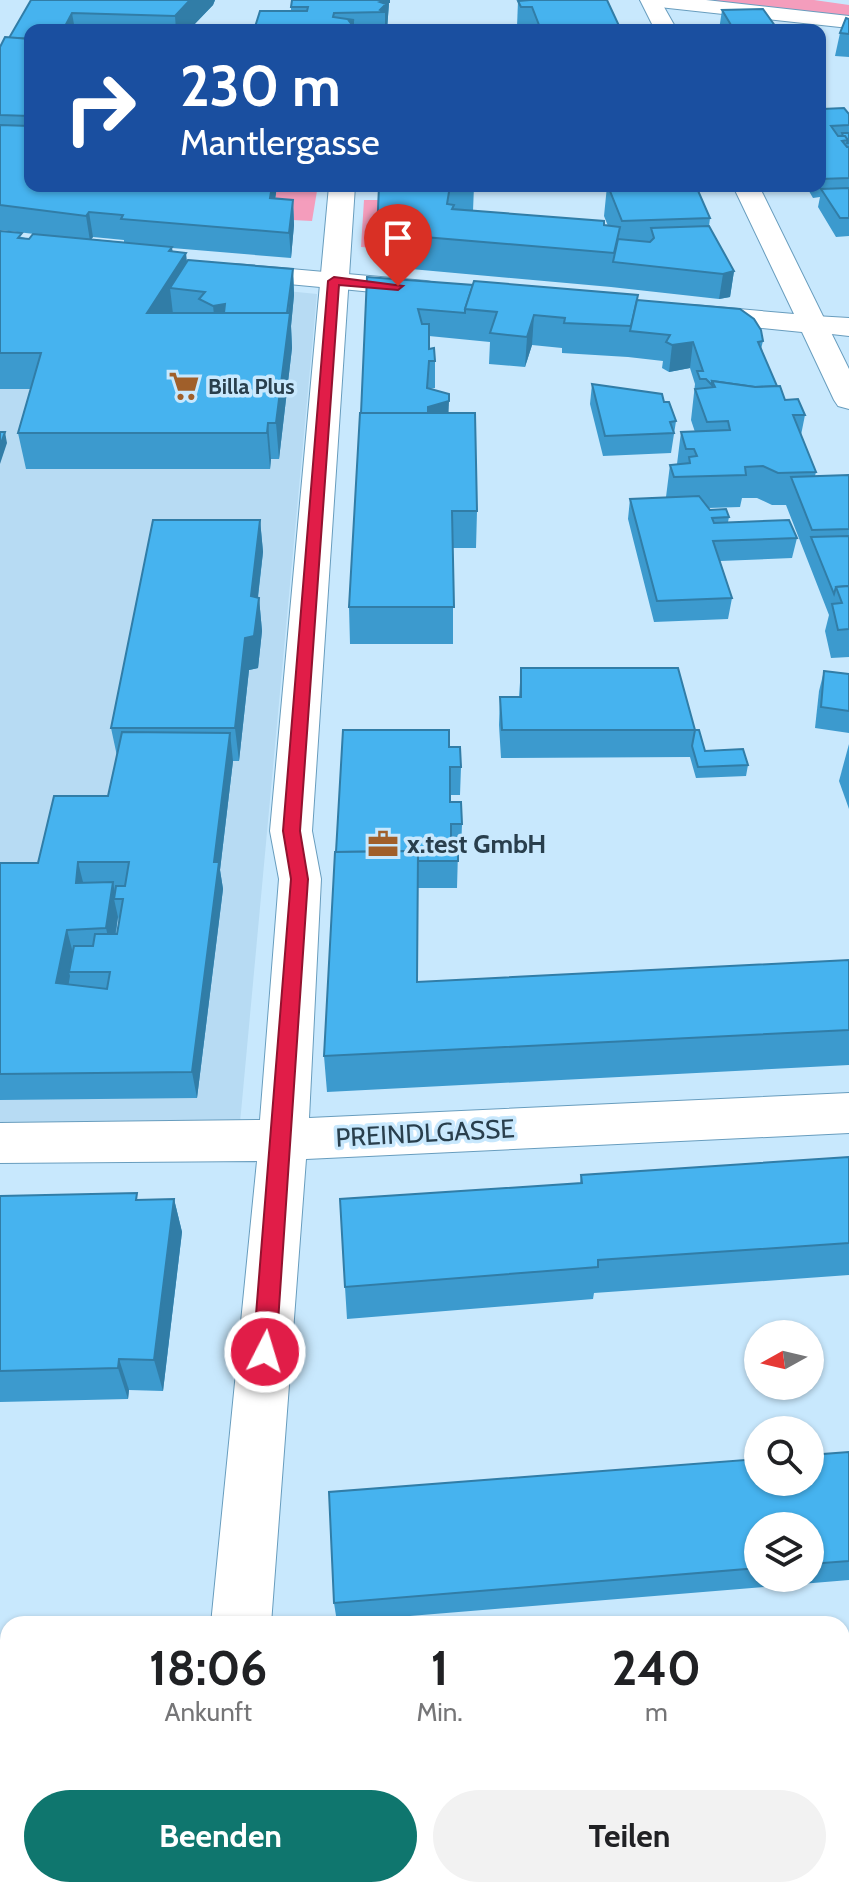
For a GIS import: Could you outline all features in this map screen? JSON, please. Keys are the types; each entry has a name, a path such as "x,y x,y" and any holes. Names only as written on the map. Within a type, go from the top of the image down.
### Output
{"street":[{"path":"650,0 849,22"},
{"path":"650,0 663,24"},
{"path":"242,1616 283,1140 300,879 291,831 341,192"},
{"path":"749,192 849,400"},
{"path":"215,270 445,291"},
{"path":"668,310 849,327"},
{"name":"PREINDLGASSE","path":"0,1143 283,1140 849,1113"}],"shaded area":[{"path":"693,0 814,0 849,5 849,16"},
{"path":"276,192 317,192 312,221 273,219"},
{"path":"364,200 405,200 378,248 361,247"},
{"path":"0,263 317,294 240,1123 0,1125"}],"building":[{"path":"31,0 190,0 175,16 72,13 66,24 24,24 24,39 9,38"},
{"path":"292,0 386,0 380,2 386,4 380,10 385,12 334,13 333,17 354,20 349,21 351,24 256,24 260,11 307,11 308,7 291,7"},
{"path":"607,0 618,24 539,24 532,7 521,7 518,1"},
{"path":"763,9 774,24 730,24 722,10"},
{"path":"846,18 849,19 849,34 840,33"},
{"path":"5,37 24,39 24,116 0,115 0,47"},
{"path":"844,108 849,114 849,125 831,126 838,136 845,136 848,140 842,141 849,147 849,178 826,179 826,109"},
{"path":"0,125 24,126 24,192 271,192 270,198 293,200 289,233 121,219 123,215 89,212 86,216 0,205"},
{"path":"849,188 849,218 840,218 823,192 826,189"},
{"path":"379,192 449,192 447,204 454,205 452,209 604,221 604,225 620,227 614,253 377,233"},
{"path":"610,192 699,192 710,218 622,221"},
{"path":"709,226 734,271 723,274 613,262 618,239 650,242 654,238 651,228"},
{"path":"0,231 22,233 18,238 29,239 33,234 172,247 169,251 186,253 147,313 290,313 276,423 268,423 267,433 18,433 41,353 0,353"},
{"path":"188,260 293,269 287,313 224,313 225,304 213,306 199,299 205,292 170,288"},
{"path":"367,277 473,285 465,313 418,309 422,324 429,324 429,349 434,348 435,361 429,361 427,388 449,394 449,401 428,407 428,413 361,413"},
{"path":"474,281 638,295 631,326 564,323 565,318 534,315 527,337 490,333 497,312 465,309"},
{"path":"637,300 740,309 754,319 761,330 763,341 758,342 777,386 755,387 712,381 712,385 706,379 700,379 697,371 703,371 693,342 672,345 666,342 670,335 630,331"},
{"path":"712,381 755,387 780,386 785,400 798,399 805,415 793,415 816,472 778,473 763,466 745,467 746,475 674,477 670,465 690,463 689,457 697,456 694,449 686,449 681,432 730,430 728,421 707,422 695,389 715,387"},
{"path":"592,384 662,394 664,402 669,402 676,421 670,422 674,433 605,436"},
{"path":"360,413 475,413 477,511 452,511 454,607 349,607"},
{"path":"849,475 849,529 812,530 791,477"},
{"path":"699,496 710,510 726,509 729,517 712,518 714,523 789,520 797,538 713,541 732,598 657,601 630,499"},
{"path":"153,520 260,520 251,596 259,598 254,636 245,638 235,728 111,728"},
{"path":"849,536 849,586 836,587 834,594 811,537"},
{"path":"849,586 849,629 838,630 832,604 842,603 836,587"},
{"path":"521,668 678,668 695,730 502,730 500,697 521,697"},
{"path":"824,671 849,674 849,711 821,707"},
{"path":"343,730 449,730 449,747 460,747 461,767 450,767 450,802 461,802 462,824 451,824 451,842 458,842 458,861 418,861 418,851 336,852"},
{"path":"695,730 699,730 705,751 743,749 748,765 698,767 692,746"},
{"path":"122,732 230,733 214,862 219,862 192,1072 0,1074 0,863 38,863 54,796 108,796","holes":["78,862 129,862 125,886 116,886 114,899 123,899 117,934 95,934 93,946 74,946 69,972 110,972 107,989 56,983 67,930 106,928 113,882 76,883"]},
{"path":"418,851 417,982 849,960 849,1030 324,1056 335,852"},
{"path":"849,1157 849,1243 598,1260 598,1267 345,1287 340,1199 582,1183 581,1175"},
{"path":"137,1193 136,1200 174,1199 154,1360 119,1359 118,1368 0,1371 0,1196"},
{"path":"849,1452 849,1561 824,1563 824,1512 744,1512 744,1569 334,1603 329,1492 744,1460 744,1496 824,1496 824,1454"}],"place":[{"name":"Billa Plus","path":"184,386"},
{"name":"x.test GmbH","path":"383,844"}],"route":[{"path":"265,1352 300,879 291,831 319,509 334,281 398,286"}]}
